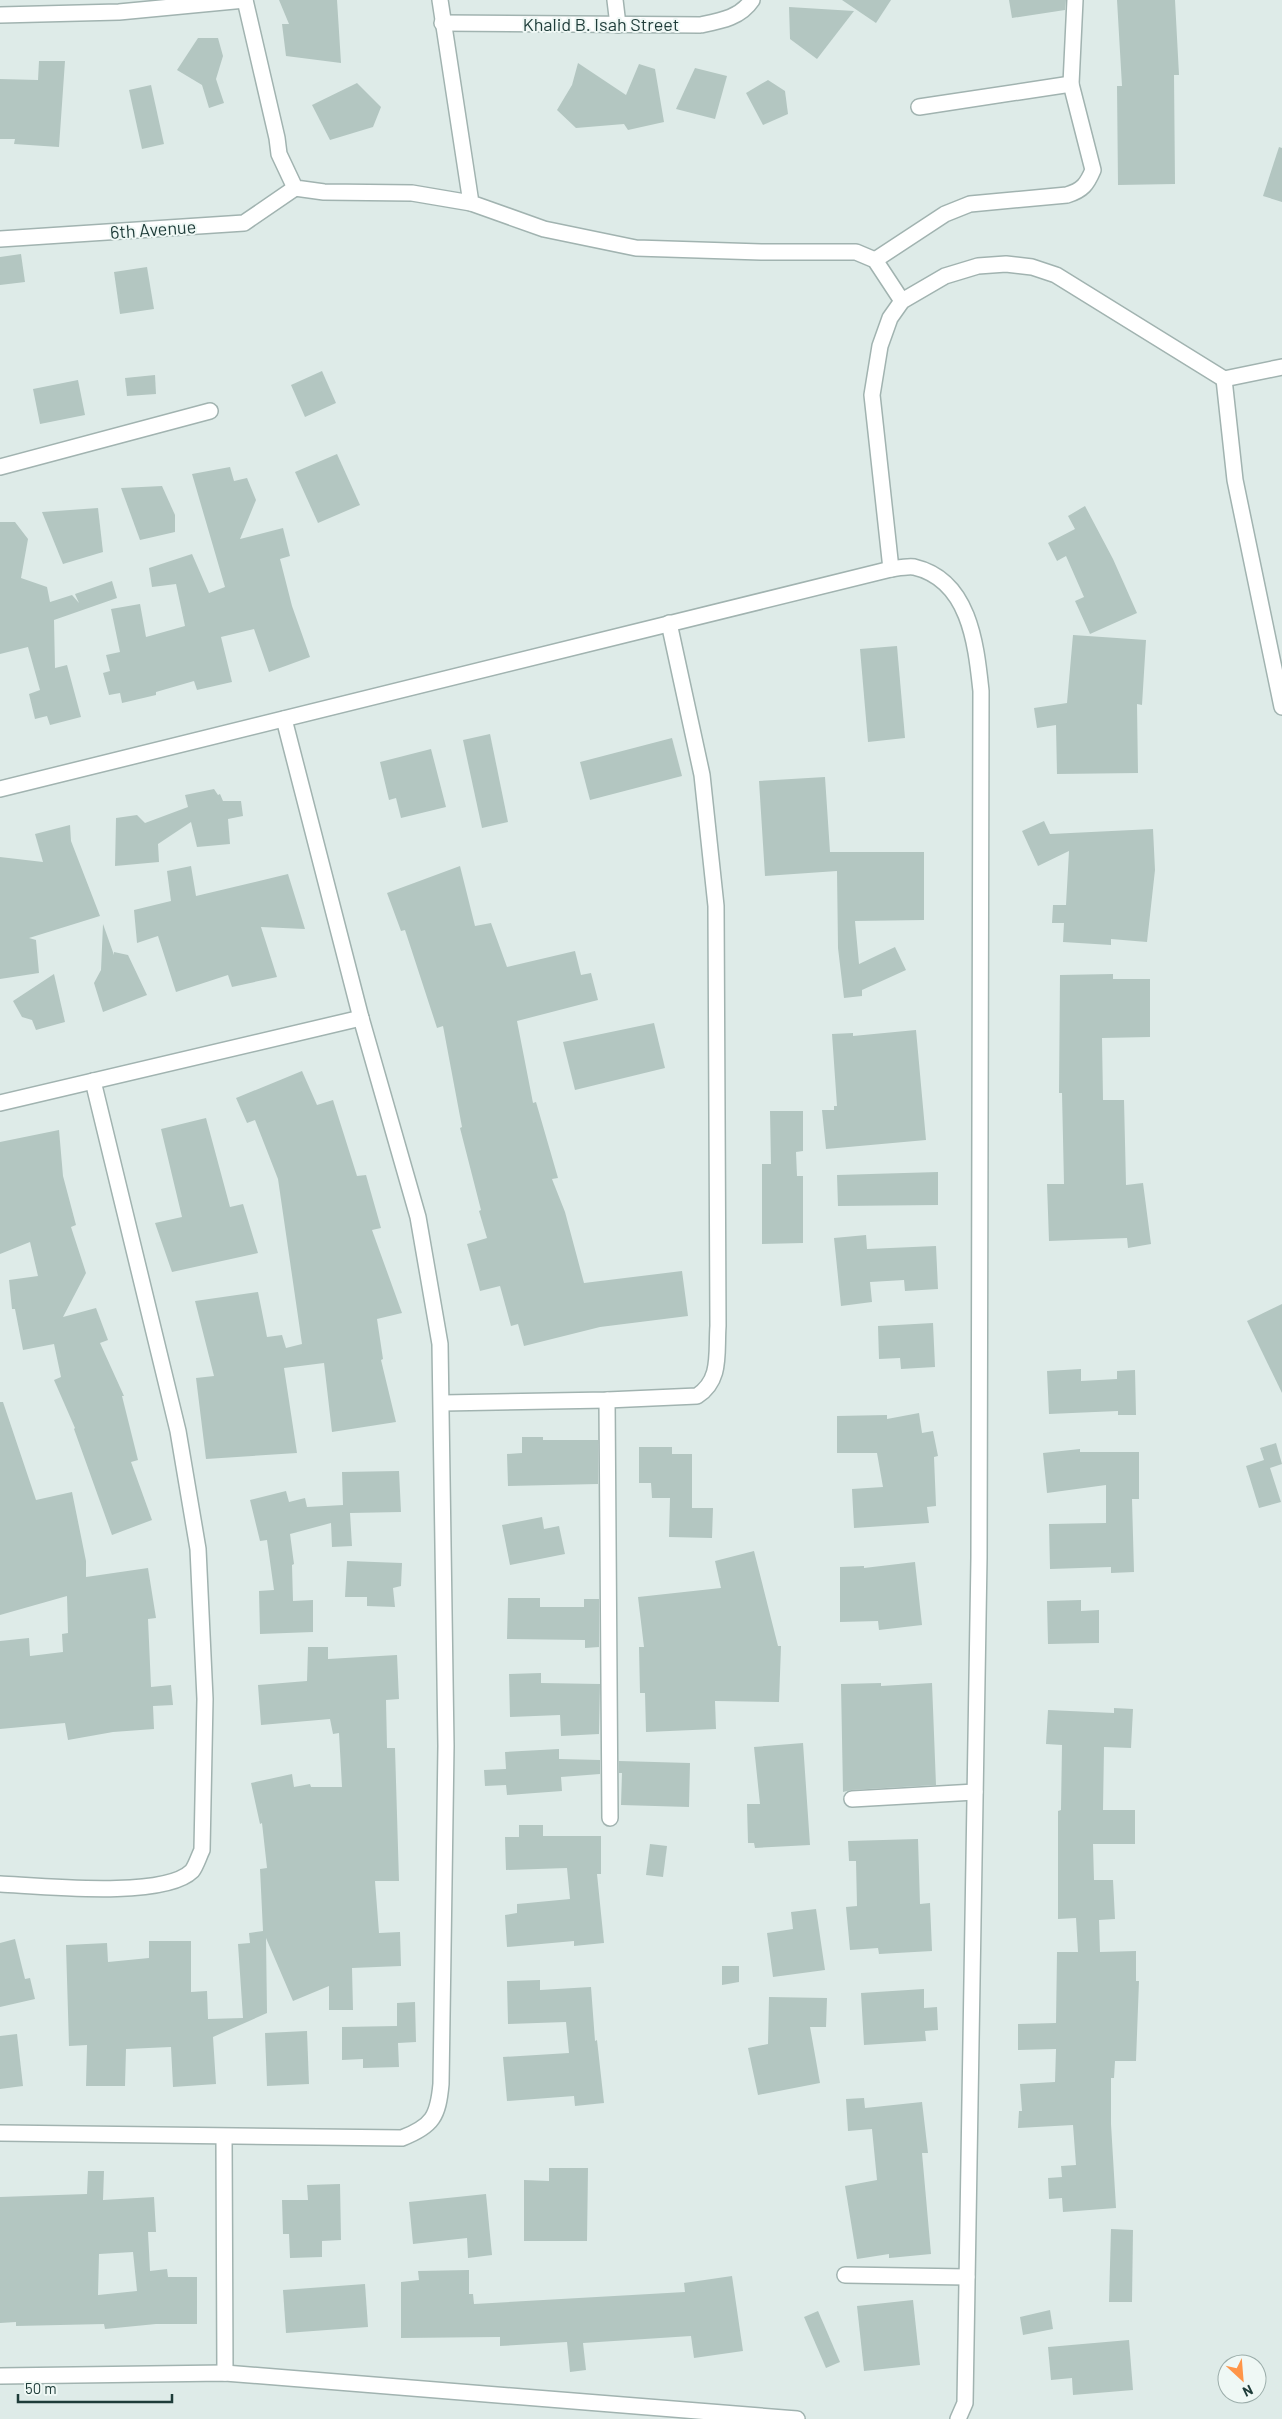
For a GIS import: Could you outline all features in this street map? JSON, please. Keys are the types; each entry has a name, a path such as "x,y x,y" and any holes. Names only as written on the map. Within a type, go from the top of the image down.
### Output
{"street":[{"path":"0,15 119,12 245,0 279,154 294,188 324,192 412,193 471,203 544,229 636,248 760,252 856,252 875,260 902,301"},
{"path":"440,0 471,203"},
{"path":"615,0 618,25"},
{"name":"Khalid B. Isah Street","path":"442,23 700,25 728,20 749,5 752,0"},
{"path":"875,260 946,214 970,204 1067,195 1080,191 1088,183 1093,170 1072,84 1075,0"},
{"path":"919,107 1072,84"},
{"name":"6th Avenue","path":"0,239 244,223 294,188"},
{"path":"891,569 872,395 880,346 890,318 902,301 946,276 978,266 1006,264 1032,266 1056,275 1224,379 1282,367"},
{"path":"1224,379 1236,480 1282,707"},
{"path":"0,467 210,411"},
{"path":"0,789 891,569 913,567 928,572 943,582 960,601 970,625 981,691 979,1548 965,2403 958,2419"},
{"path":"443,1403 607,1400 697,1396 708,1389 715,1376 718,1326 716,906 702,776 669,624"},
{"path":"0,2133 402,2138 420,2131 432,2120 439,2103 441,2084 446,1746 443,1403 440,1344 418,1216 362,1018 284,719"},
{"path":"0,1103 362,1018"},
{"path":"0,1884 116,1889 170,1883 192,1871 202,1850 204,1699 198,1549 178,1431 92,1081"},
{"path":"607,1400 610,1818"},
{"path":"852,1800 975,1792"},
{"path":"224,2137 225,2373"},
{"path":"846,2275 967,2277"},
{"path":"0,2376 225,2373 797,2419"}],"building":[{"path":"279,0 337,0 341,63 286,56 282,24 289,24"},
{"path":"842,0 891,0 876,23"},
{"path":"1009,0 1066,0 1065,10 1012,18"},
{"path":"1117,0 1175,0 1179,75 1174,75 1175,184 1118,185 1117,86 1122,86"},
{"path":"789,7 854,11 817,59 790,39"},
{"path":"198,38 218,38 223,56 216,79 224,103 209,108 202,85 177,70"},
{"path":"39,61 65,61 59,147 14,144 15,139 0,139 0,79 38,80"},
{"path":"578,63 626,95 639,64 655,69 664,122 628,130 624,124 576,128 557,110 572,85"},
{"path":"695,68 727,76 715,119 676,109"},
{"path":"768,80 785,91 788,114 763,125 746,93"},
{"path":"357,83 381,107 373,127 330,140 312,105"},
{"path":"151,85 164,144 142,149 129,90"},
{"path":"1279,147 1282,148 1282,202 1263,196"},
{"path":"21,254 25,282 0,285 0,257"},
{"path":"147,267 154,309 120,314 114,272"},
{"path":"322,371 336,403 305,417 291,385"},
{"path":"155,375 156,394 127,396 125,378"},
{"path":"78,380 85,415 40,424 33,389"},
{"path":"337,454 360,505 318,523 295,472"},
{"path":"230,467 234,481 247,478 256,500 240,539 283,528 290,556 280,559 292,606 310,657 269,672 254,629 221,637 232,682 197,690 194,681 156,692 156,695 122,703 120,693 109,695 103,673 110,671 106,655 120,652 111,609 140,604 146,637 185,626 176,584 152,587 149,568 192,554 209,593 225,587 192,474"},
{"path":"162,486 175,515 175,532 140,540 121,488"},
{"path":"1085,506 1113,559 1137,613 1090,634 1075,601 1084,597 1066,556 1057,561 1048,543 1075,529 1068,516"},
{"path":"98,508 103,552 63,564 42,512"},
{"path":"0,522 15,522 28,539 21,578 47,587 50,602 72,595 79,603 75,594 112,581 117,598 54,620 55,668 67,665 81,717 50,725 47,716 35,719 29,694 40,690 28,647 0,654"},
{"path":"1073,635 1146,640 1142,705 1137,704 1138,773 1057,774 1056,725 1037,728 1034,708 1067,703"},
{"path":"897,646 905,738 868,742 860,649"},
{"path":"490,734 508,822 482,828 463,740"},
{"path":"672,738 682,776 590,800 580,762"},
{"path":"431,749 446,807 401,818 396,798 389,800 380,762"},
{"path":"825,777 830,852 924,852 924,920 855,921 859,964 895,947 906,970 862,990 862,996 844,998 838,948 837,871 765,876 759,781"},
{"path":"214,789 218,795 220,794 223,801 241,801 243,816 228,819 230,844 197,847 191,822 158,844 159,862 115,866 116,818 137,815 145,823 188,807 185,795"},
{"path":"1044,821 1050,834 1153,829 1155,870 1147,942 1111,939 1111,945 1063,942 1064,923 1052,923 1053,905 1066,905 1069,851 1038,866 1022,831"},
{"path":"70,825 71,841 100,916 29,938 36,940 39,973 0,979 0,857 43,862 35,834"},
{"path":"191,866 196,896 288,874 305,929 261,927 277,977 232,987 228,975 176,992 158,936 137,943 134,910 171,901 167,871"},
{"path":"460,866 475,926 491,923 507,967 575,951 581,975 591,973 598,1000 517,1021 533,1103 536,1102 558,1178 552,1179 565,1212 584,1283 682,1271 688,1316 600,1327 524,1346 518,1324 511,1326 500,1286 480,1291 467,1244 487,1238 460,1128 462,1127 443,1026 437,1028 405,930 401,931 387,893"},
{"path":"103,924 114,955 114,952 128,955 147,995 103,1012 94,983 101,970"},
{"path":"54,974 65,1022 36,1030 32,1020 22,1017 13,1001"},
{"path":"1113,974 1113,979 1150,979 1150,1037 1102,1038 1103,1100 1124,1100 1126,1185 1143,1183 1151,1244 1128,1248 1127,1238 1049,1241 1047,1184 1064,1184 1062,1093 1059,1093 1060,975"},
{"path":"654,1023 665,1068 575,1090 563,1042"},
{"path":"916,1030 926,1140 826,1149 822,1110 834,1110 834,1106 837,1106 832,1034 853,1033 853,1036"},
{"path":"302,1071 317,1105 333,1100 357,1176 366,1175 381,1228 372,1230 402,1313 377,1319 383,1359 381,1360 396,1422 332,1432 324,1363 284,1368 297,1453 206,1459 196,1378 214,1376 195,1301 258,1292 267,1337 282,1335 286,1348 302,1344 278,1179 255,1120 247,1123 236,1098"},
{"path":"770,1111 803,1111 803,1151 796,1152 797,1176 803,1176 803,1243 762,1244 762,1164 771,1164"},
{"path":"206,1118 230,1207 243,1204 258,1253 172,1272 155,1223 182,1217 161,1129"},
{"path":"59,1130 63,1176 76,1225 71,1227 86,1273 63,1317 96,1308 108,1340 100,1343 124,1396 122,1396 138,1460 131,1462 152,1520 112,1535 75,1428 54,1380 61,1377 54,1344 23,1350 15,1309 12,1309 9,1280 38,1276 30,1242 0,1254 0,1142"},
{"path":"938,1172 938,1205 838,1206 837,1175"},
{"path":"866,1235 867,1249 936,1246 938,1289 905,1291 904,1280 870,1282 872,1302 841,1306 834,1238"},
{"path":"1282,1304 1282,1393 1247,1321"},
{"path":"933,1323 935,1367 901,1369 900,1358 879,1359 878,1326"},
{"path":"1081,1369 1081,1381 1117,1379 1117,1371 1135,1370 1136,1415 1118,1415 1118,1411 1049,1414 1047,1371"},
{"path":"0,1402 3,1402 36,1500 72,1492 86,1561 86,1577 148,1568 156,1618 148,1619 151,1687 171,1685 173,1705 153,1706 154,1729 113,1732 68,1740 65,1723 0,1729 0,1641 29,1638 30,1656 63,1652 62,1634 68,1633 67,1596 0,1615"},
{"path":"919,1413 922,1433 933,1431 938,1456 934,1457 936,1506 927,1507 929,1523 854,1528 852,1489 883,1487 877,1453 837,1453 837,1416 887,1415 887,1419"},
{"path":"522,1437 543,1437 543,1440 598,1440 598,1484 508,1486 507,1454 522,1453"},
{"path":"1276,1443 1282,1464 1270,1468 1281,1502 1259,1508 1246,1466 1264,1460 1260,1448"},
{"path":"639,1447 672,1447 672,1454 692,1454 692,1508 713,1508 712,1538 669,1537 670,1498 652,1498 651,1483 639,1483"},
{"path":"1080,1449 1080,1452 1139,1452 1139,1499 1132,1499 1134,1572 1111,1573 1111,1567 1050,1569 1049,1524 1106,1523 1106,1485 1047,1493 1043,1453"},
{"path":"399,1471 401,1512 350,1513 352,1546 332,1547 331,1523 290,1534 294,1564 292,1565 293,1601 313,1600 313,1632 260,1634 259,1591 274,1590 267,1540 260,1541 250,1500 286,1491 289,1502 305,1498 307,1507 343,1505 342,1472"},
{"path":"542,1517 544,1529 559,1526 565,1554 510,1565 502,1525"},
{"path":"754,1551 778,1646 781,1646 779,1702 715,1701 716,1729 646,1732 645,1693 640,1693 639,1647 644,1647 638,1597 721,1588 715,1561"},
{"path":"347,1561 402,1563 401,1586 393,1588 395,1607 367,1606 367,1597 345,1597"},
{"path":"915,1562 922,1625 879,1630 878,1621 840,1622 840,1567 864,1566 864,1568"},
{"path":"508,1598 540,1598 540,1607 584,1607 584,1599 599,1599 599,1647 585,1648 585,1640 507,1639"},
{"path":"1081,1600 1081,1611 1099,1610 1099,1643 1048,1644 1047,1601"},
{"path":"308,1647 328,1647 328,1659 397,1655 399,1699 386,1700 387,1748 395,1748 399,1881 375,1881 379,1933 400,1932 401,1966 352,1968 353,2010 329,2010 329,1986 293,2001 266,1938 267,2013 213,2037 216,2084 173,2087 171,2047 126,2049 125,2086 86,2086 87,2045 69,2046 66,1945 107,1943 108,1962 149,1958 149,1941 191,1941 191,1992 207,1991 208,2019 243,2018 238,1944 250,1943 249,1933 263,1931 260,1869 267,1868 262,1823 260,1824 251,1783 292,1774 294,1787 310,1784 311,1787 342,1787 339,1733 333,1734 330,1719 261,1725 258,1685 307,1681"},
{"path":"541,1673 541,1683 600,1684 599,1734 561,1736 560,1715 510,1717 509,1674"},
{"path":"881,1683 881,1686 932,1683 936,1785 843,1792 841,1684"},
{"path":"1114,1708 1133,1709 1131,1748 1104,1747 1103,1810 1135,1810 1135,1844 1093,1844 1094,1880 1113,1880 1115,1919 1099,1920 1100,1952 1136,1951 1136,1981 1139,1981 1136,2061 1115,2061 1114,2078 1111,2078 1111,2124 1116,2208 1063,2212 1062,2198 1049,2199 1048,2178 1062,2177 1061,2166 1076,2165 1073,2125 1018,2128 1019,2111 1022,2111 1020,2084 1055,2082 1056,2049 1018,2050 1018,2024 1056,2023 1057,1952 1078,1952 1076,1918 1058,1919 1058,1811 1061,1810 1062,1745 1046,1744 1048,1710 1114,1713"},
{"path":"803,1743 810,1845 755,1848 754,1843 748,1843 747,1804 760,1804 754,1747"},
{"path":"559,1749 559,1759 600,1760 600,1774 561,1777 562,1791 507,1795 506,1785 485,1786 484,1770 506,1769 505,1752"},
{"path":"619,1761 690,1763 689,1807 621,1805 622,1773 619,1773"},
{"path":"519,1825 543,1825 543,1836 601,1836 601,1874 597,1874 604,1943 574,1946 574,1941 507,1947 505,1915 517,1913 517,1904 570,1899 567,1868 506,1870 505,1837 519,1837"},
{"path":"918,1839 920,1904 930,1903 932,1951 879,1954 878,1948 850,1950 846,1907 857,1906 856,1861 849,1861 848,1841"},
{"path":"650,1844 667,1846 663,1877 646,1875"},
{"path":"816,1909 825,1970 773,1977 767,1933 793,1929 791,1912"},
{"path":"15,1939 25,1979 30,1978 35,1999 0,2007 0,1943"},
{"path":"722,1966 739,1966 739,1982 722,1985"},
{"path":"540,1980 540,1990 591,1987 595,2041 597,2040 604,2103 575,2106 574,2096 507,2101 503,2057 569,2053 566,2022 508,2024 507,1981"},
{"path":"924,1989 924,2008 937,2007 938,2030 925,2031 926,2041 864,2045 861,1993"},
{"path":"769,1997 827,1998 826,2027 810,2027 820,2083 758,2095 748,2048 768,2044"},
{"path":"415,2002 416,2042 398,2043 399,2067 363,2068 363,2059 342,2060 342,2027 397,2026 397,2003"},
{"path":"307,2031 309,2084 267,2086 265,2033"},
{"path":"17,2034 23,2086 0,2089 0,2036"},
{"path":"864,2098 865,2108 922,2102 928,2153 922,2153 931,2254 889,2258 889,2254 857,2259 845,2186 877,2180 872,2129 848,2131 846,2099"},
{"path":"549,2168 588,2168 587,2241 524,2241 524,2180 549,2181"},
{"path":"88,2171 104,2171 103,2200 154,2197 156,2232 148,2232 150,2271 167,2269 168,2277 197,2277 197,2324 156,2324 105,2329 104,2324 16,2326 16,2322 0,2323 0,2197 87,2194","holes":["133,2252 137,2291 98,2295 99,2254"]},
{"path":"340,2184 341,2240 322,2241 322,2257 290,2258 289,2234 283,2234 282,2200 308,2200 307,2185"},
{"path":"486,2194 492,2255 468,2258 467,2238 413,2244 409,2202"},
{"path":"1111,2229 1133,2230 1132,2302 1109,2302"},
{"path":"469,2270 469,2294 473,2294 474,2304 685,2292 684,2283 732,2276 743,2351 694,2358 691,2336 583,2343 586,2370 570,2372 567,2342 500,2346 500,2337 401,2338 401,2282 419,2280 418,2271"},
{"path":"365,2284 368,2327 286,2333 283,2290"},
{"path":"913,2300 920,2365 864,2371 857,2306"},
{"path":"1050,2310 1053,2329 1023,2335 1020,2317"},
{"path":"818,2311 840,2362 826,2368 804,2317"},
{"path":"1129,2340 1133,2390 1073,2395 1072,2378 1051,2380 1048,2347"}]}
